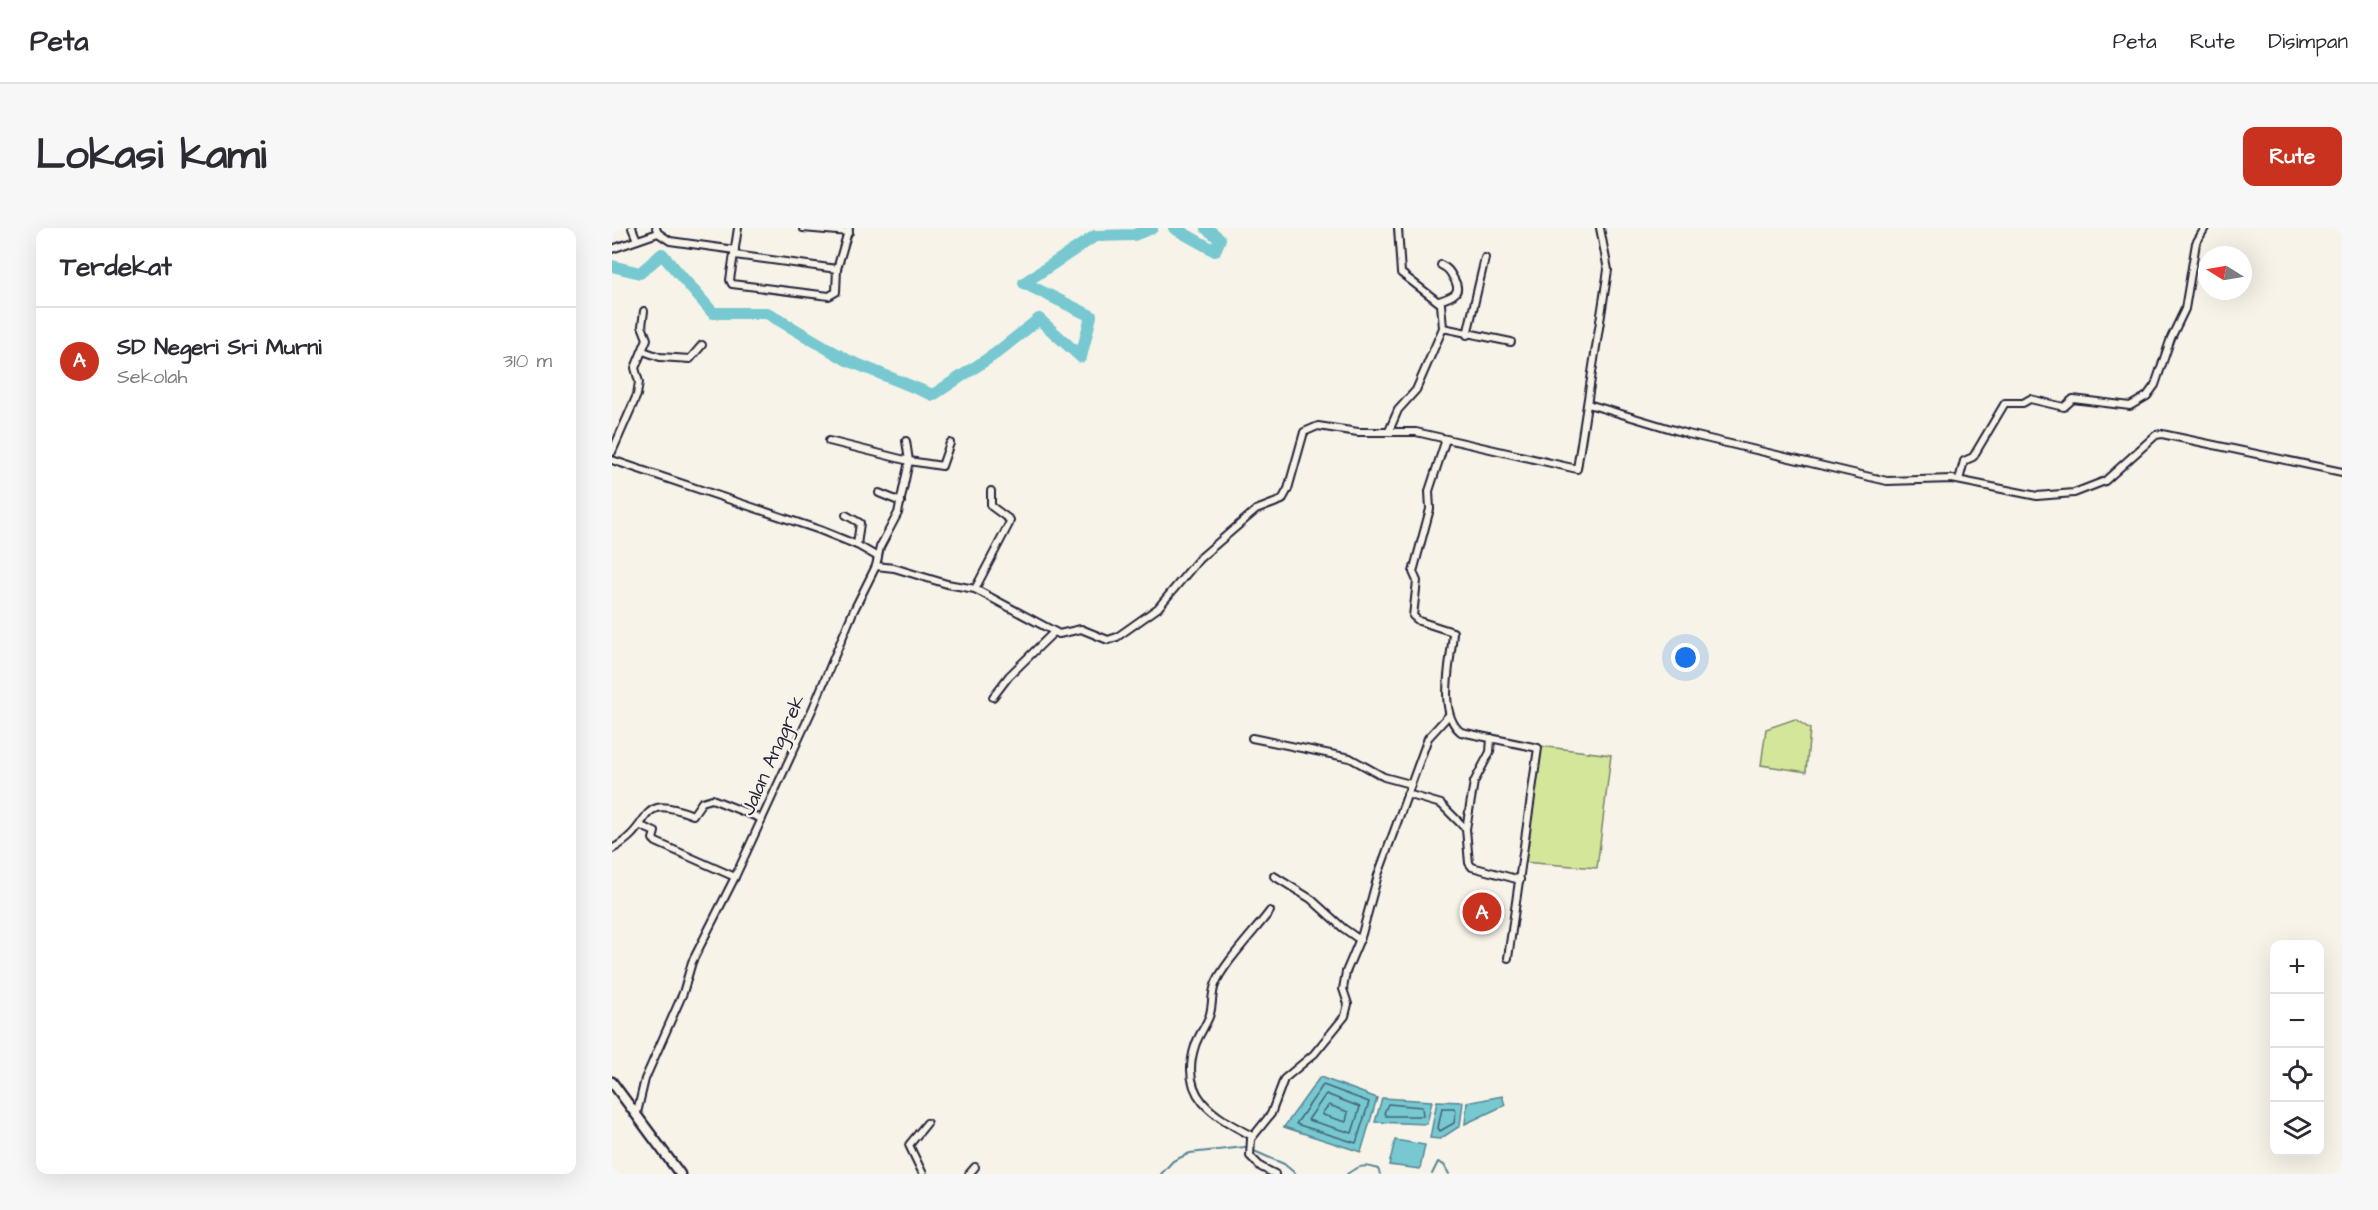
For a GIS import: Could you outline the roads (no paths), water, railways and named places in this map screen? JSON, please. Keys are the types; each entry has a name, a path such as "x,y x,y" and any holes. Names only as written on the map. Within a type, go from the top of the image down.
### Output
{"street":[{"path":"632,228 637,240"},
{"path":"738,228 730,280 736,286 833,295 836,292 837,269 849,230 803,228"},
{"path":"1389,431 1398,410 1416,390 1443,328 1443,310 1439,301 1401,273 1398,228"},
{"path":"876,566 894,568 947,584 975,589 1054,632 1064,635 1081,629 1104,640 1112,640 1158,608 1207,552 1256,510 1282,500 1288,489 1306,430 1318,426 1358,432 1416,432 1577,469 1608,270 1600,228"},
{"path":"1959,480 1964,461 1972,457 2004,403 2023,404 2030,399 2064,407 2073,399 2130,406 2147,396 2155,386 2171,338 2185,309 2196,243 2205,228"},
{"path":"612,249 657,230 670,241 837,269"},
{"path":"1467,335 1485,258"},
{"path":"1439,301 1452,297 1457,290 1457,284 1449,270 1441,265"},
{"path":"612,452 637,395 639,380 635,368 647,339 642,326 644,311"},
{"path":"1443,328 1467,335 1511,342"},
{"path":"643,351 660,357 690,359 702,345"},
{"path":"1588,404 1688,434 1887,481 1959,480 2029,495 2073,493 2105,481 2156,435 2162,434 2342,472"},
{"path":"1446,439 1429,491 1430,509 1413,572 1417,583 1413,616 1419,621 1452,632 1448,686 1449,715 1454,727 1461,732 1538,748 1508,958"},
{"path":"829,441 909,461 940,466 950,443"},
{"name":"Jalan Anggrek","path":"637,1113 645,1079 683,993 692,962 735,878 813,708 902,502 909,461 906,441"},
{"path":"612,459 820,530 857,545 878,557"},
{"path":"975,589 1010,524 1010,520 991,506 991,491"},
{"path":"879,493 902,502"},
{"path":"846,515 860,524 857,545"},
{"path":"993,697 1009,676 1054,632"},
{"path":"1275,1174 1256,1163 1248,1152 1252,1137 1261,1130 1271,1114 1284,1079 1314,1054 1345,1016 1348,1004 1344,984 1349,963 1360,940 1378,875 1430,733 1449,715"},
{"path":"1252,738 1357,760 1384,777 1410,784"},
{"path":"1491,738 1490,752 1474,782 1466,829 1469,862 1472,867 1520,880"},
{"path":"1407,794 1441,804 1466,829"},
{"path":"612,849 641,826 650,810 657,806 669,806 693,815 702,802 712,799 762,819"},
{"path":"641,826 654,832 653,839 656,843 735,878"},
{"path":"1274,876 1311,899 1342,928 1360,940"},
{"path":"1252,1137 1234,1127 1199,1099 1192,1086 1190,1073 1195,1045 1209,1016 1217,980 1270,911"},
{"path":"612,1082 680,1174"},
{"path":"923,1174 909,1145 927,1123"},
{"path":"969,1174 975,1167"}],"water":[{"path":"1320,1077 1377,1098 1361,1152 1284,1127"},
{"path":"1502,1096 1505,1105 1465,1124 1467,1103"},
{"path":"1382,1098 1432,1101 1427,1124 1375,1122"},
{"path":"1437,1101 1463,1102 1460,1126 1440,1139 1430,1138"},
{"path":"1395,1140 1425,1145 1420,1169 1389,1165"}],"waterway":[{"path":"612,266 640,273 662,254 713,313 767,313 847,360 933,395 995,354 1039,319 1081,357 1091,316 1024,283 1095,236 1134,235 1152,228"},
{"path":"1174,228 1215,251 1220,239 1206,228"},
{"path":"1161,1174 1173,1161 1190,1153 1245,1147 1284,1164 1296,1174"},
{"path":"1432,1174 1438,1162 1444,1165 1449,1174"},
{"path":"1347,1174 1365,1166 1378,1169 1380,1174"}],"place":[{"name":"SD Negeri Sri Murni","path":"1482,912"}]}
